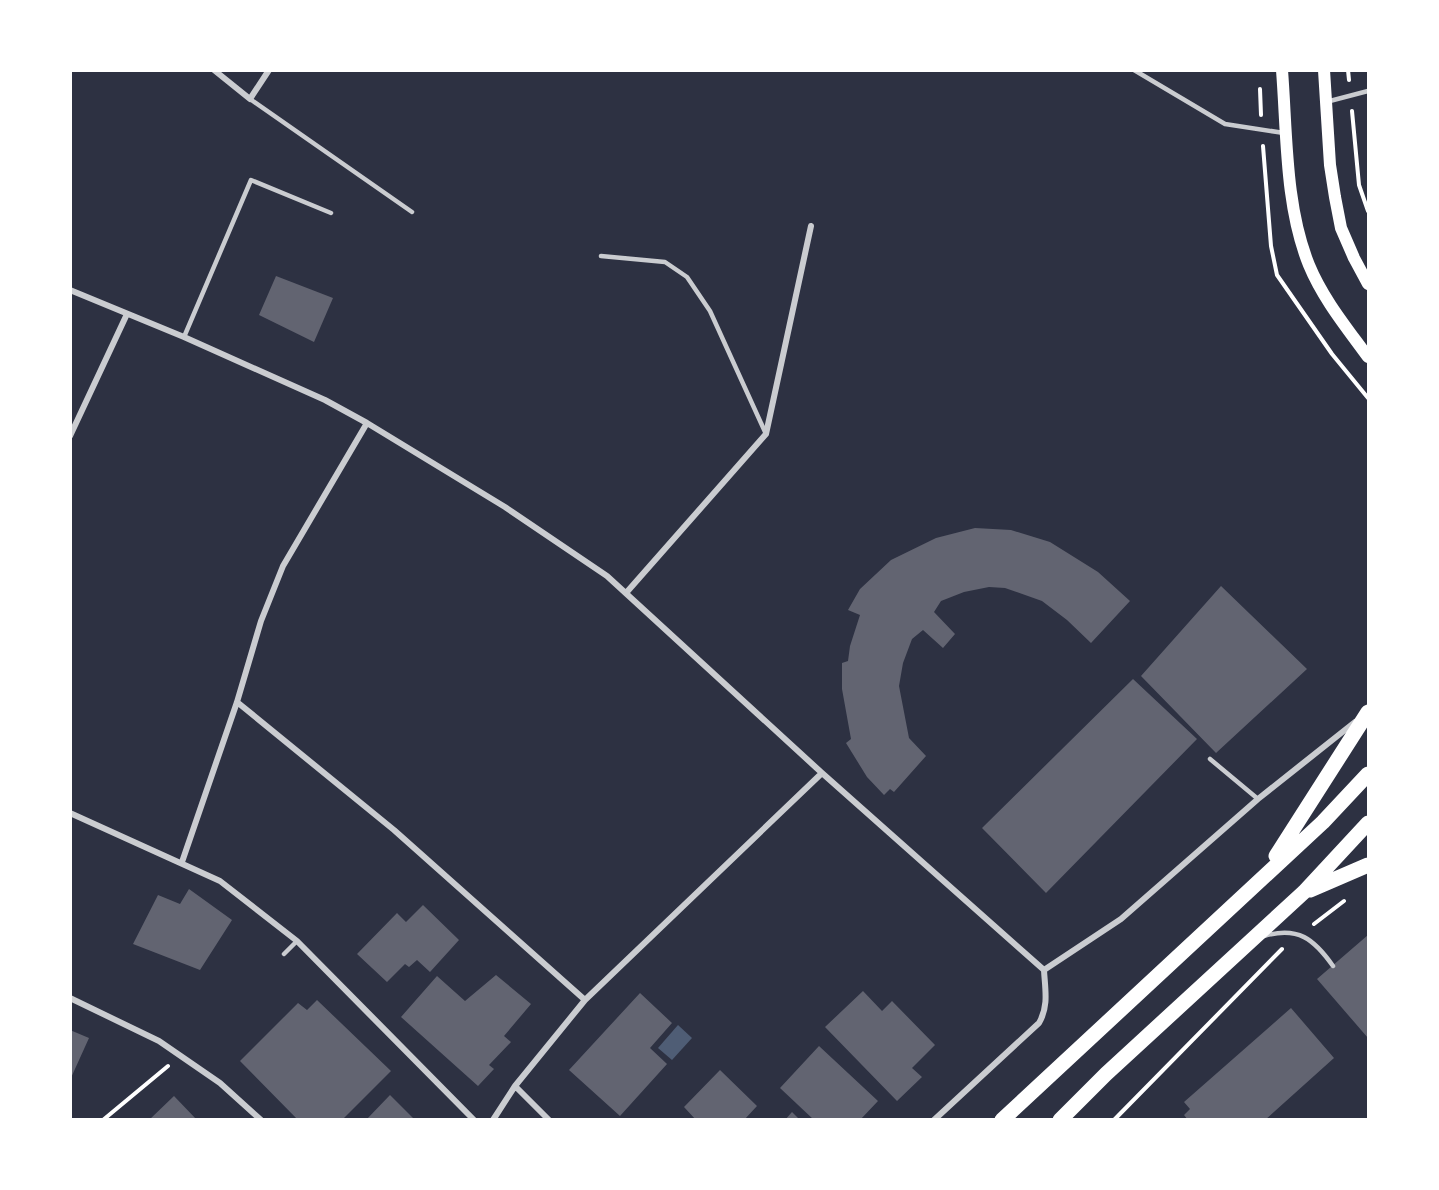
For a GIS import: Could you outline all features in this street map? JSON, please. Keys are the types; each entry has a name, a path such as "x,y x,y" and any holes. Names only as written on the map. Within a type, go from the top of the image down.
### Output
{"main road":[{"path":"1282,70 1294,210 1300,239 1310,267 1332,307 1368,357"},
{"path":"1324,70 1330,165 1341,228 1368,284"},
{"path":"1265,874 1368,711"},
{"path":"1002,1119 1323,822 1368,774"},
{"path":"1060,1119 1305,892 1368,822"},
{"path":"1305,892 1368,864"}],"street":[{"path":"214,70 250,99 268,70"},
{"path":"626,593 766,434 811,226"},
{"path":"70,290 184,337 325,400 505,507 607,576 822,773 1044,970 1046,1003 1045,1013 1039,1023 934,1119"},
{"path":"70,436 127,314"},
{"path":"182,862 237,702 261,621 283,566 367,423"},
{"path":"237,702 394,831 585,1000"},
{"path":"1044,970 1121,919 1258,799 1368,711"},
{"path":"493,1119 515,1086 585,1000 822,773"},
{"path":"70,813 219,880 297,940 474,1119"},
{"path":"70,998 159,1041 219,1083 261,1119"},
{"path":"515,1086 549,1119"}],"lane":[{"path":"1134,70 1225,124 1287,133"},
{"path":"1326,102 1368,91"},
{"path":"250,99 412,212"},
{"path":"184,337 251,180 331,213"},
{"path":"601,256 665,262 687,277 710,311 766,434"},
{"path":"1209,759 1258,799"},
{"path":"1253,940 1277,933 1301,935 1322,949 1333,966"},
{"path":"284,954 297,940"}],"path":[{"path":"1348,70 1359,184 1368,211"},
{"path":"1114,1119 1285,947 1351,896"},
{"path":"103,1119 180,1056"}],"water":[{"path":"678,1025 692,1038 672,1060 658,1048"}],"building":[{"path":"276,276 333,298 314,342 259,315"},
{"path":"975,528 1011,530 1050,542 1098,572 1130,601 1091,643 1067,620 1042,601 1005,588 989,587 964,592 941,601 934,612 955,634 943,648 923,630 912,639 903,663 899,686 909,738 926,756 894,792 890,789 884,795 867,777 846,743 851,739 842,689 842,663 848,661 850,646 860,615 848,610 860,589 891,560 936,538"},
{"path":"1221,586 1307,669 1216,753 1141,676"},
{"path":"1133,679 1197,739 1046,893 982,828"},
{"path":"189,889 232,920 200,970 133,944 158,895 180,904"},
{"path":"423,905 459,940 430,972 417,960 409,967 405,964 387,982 357,954 397,913 406,922"},
{"path":"1368,935 1368,1038 1317,979"},
{"path":"496,975 531,1004 504,1036 511,1042 489,1065 494,1069 478,1086 401,1017 437,976 465,1001"},
{"path":"863,991 882,1011 892,1001 935,1045 912,1068 922,1077 897,1101 825,1027"},
{"path":"640,993 672,1023 650,1048 667,1064 620,1116 569,1070"},
{"path":"317,1000 391,1071 342,1120 298,1120 240,1061 298,1003 307,1010"},
{"path":"1291,1008 1334,1058 1265,1120 1188,1120 1184,1115 1190,1109 1184,1102"},
{"path":"70,1030 89,1038 70,1080"},
{"path":"819,1046 878,1101 860,1120 814,1120 780,1088"},
{"path":"720,1070 757,1106 744,1120 696,1120 684,1107"},
{"path":"390,1095 415,1120 366,1120"},
{"path":"174,1096 197,1120 149,1120"},
{"path":"792,1112 800,1120 785,1120"}]}
